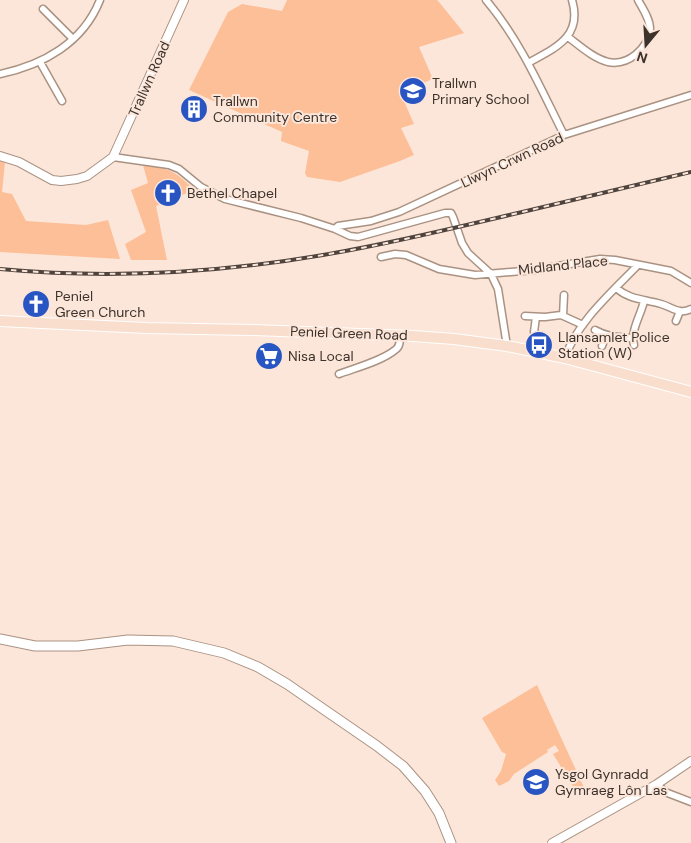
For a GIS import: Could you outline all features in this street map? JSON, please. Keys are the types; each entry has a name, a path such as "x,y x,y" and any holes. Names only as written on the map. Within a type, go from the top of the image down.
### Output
{"main road":[{"name":"Peniel Green Road","path":"0,321 447,338 507,346 565,358 691,392"},
{"path":"0,639 35,646 78,646 128,640 174,641 224,652 258,667 304,696 403,766 430,798 439,813 451,843"}],"street":[{"path":"0,74 16,71 40,62 57,52 73,39 88,22 100,0"},
{"name":"Trallwn Road","path":"113,157 184,0"},
{"path":"486,0 496,12 528,63 564,136"},
{"path":"528,63 555,48 568,37 575,12 572,0"},
{"path":"568,37 596,57 607,61 623,62 640,51 645,44 650,29 648,17 638,0"},
{"path":"43,8 73,39"},
{"path":"40,62 62,100"},
{"name":"Llwyn Crwn Road","path":"335,229 338,226 371,220 399,212 564,136 691,95"},
{"path":"0,156 19,162 52,180 61,181 77,180 87,176 113,157 169,165 178,169 201,187 225,199 301,218 350,236 358,237 445,213 450,214 468,253 491,274 498,289 507,346"},
{"path":"399,212 404,224"},
{"name":"Midland Place","path":"382,257 395,254 406,255 438,269 475,275 541,269 600,259 615,260 671,271 691,283"},
{"path":"565,358 572,339 638,264"},
{"path":"616,288 631,298 661,304 680,311 691,309"},
{"path":"563,316 564,295"},
{"path":"594,330 606,335 633,341 644,301"},
{"path":"676,321 680,311"},
{"path":"525,316 563,316 583,325"},
{"path":"534,332 536,317"},
{"path":"339,374 379,359 395,350 399,343 400,335"},
{"path":"602,346 606,335"},
{"path":"552,843 657,784 691,761"},
{"path":"657,784 665,792 691,802"}],"shaded area":[{"path":"287,0 437,0 439,2 464,33 419,47 433,79 400,92 414,124 401,128 414,155 340,182 307,177 305,173 309,151 281,141 282,132 189,90 228,12 242,4 282,11"},
{"path":"0,161 5,162 2,192 12,194 26,221 86,225 108,220 120,259 0,252"},
{"path":"143,165 166,169 182,178 194,190 156,206 167,260 131,260 125,244 146,232 131,190 148,183"},
{"path":"537,685 586,792 576,791 553,754 559,751 555,745 547,750 548,752 514,774 509,781 499,786 495,780 501,771 506,754 502,752 482,718"}],"railway":[{"path":"0,269 81,274 122,274 203,270 283,261 348,251 421,236 691,172"}],"place":[{"name":"Trallwn Primary School","path":"413,91"},
{"name":"Trallwn Community Centre","path":"194,109"},
{"name":"Bethel Chapel","path":"168,193"},
{"name":"Peniel Green Church","path":"36,304"},
{"name":"Llansamlet Police Station (W)","path":"539,345"},
{"name":"Nisa Local","path":"269,356"},
{"name":"Ysgol Gynradd Gymraeg Lôn Las","path":"536,782"}]}
